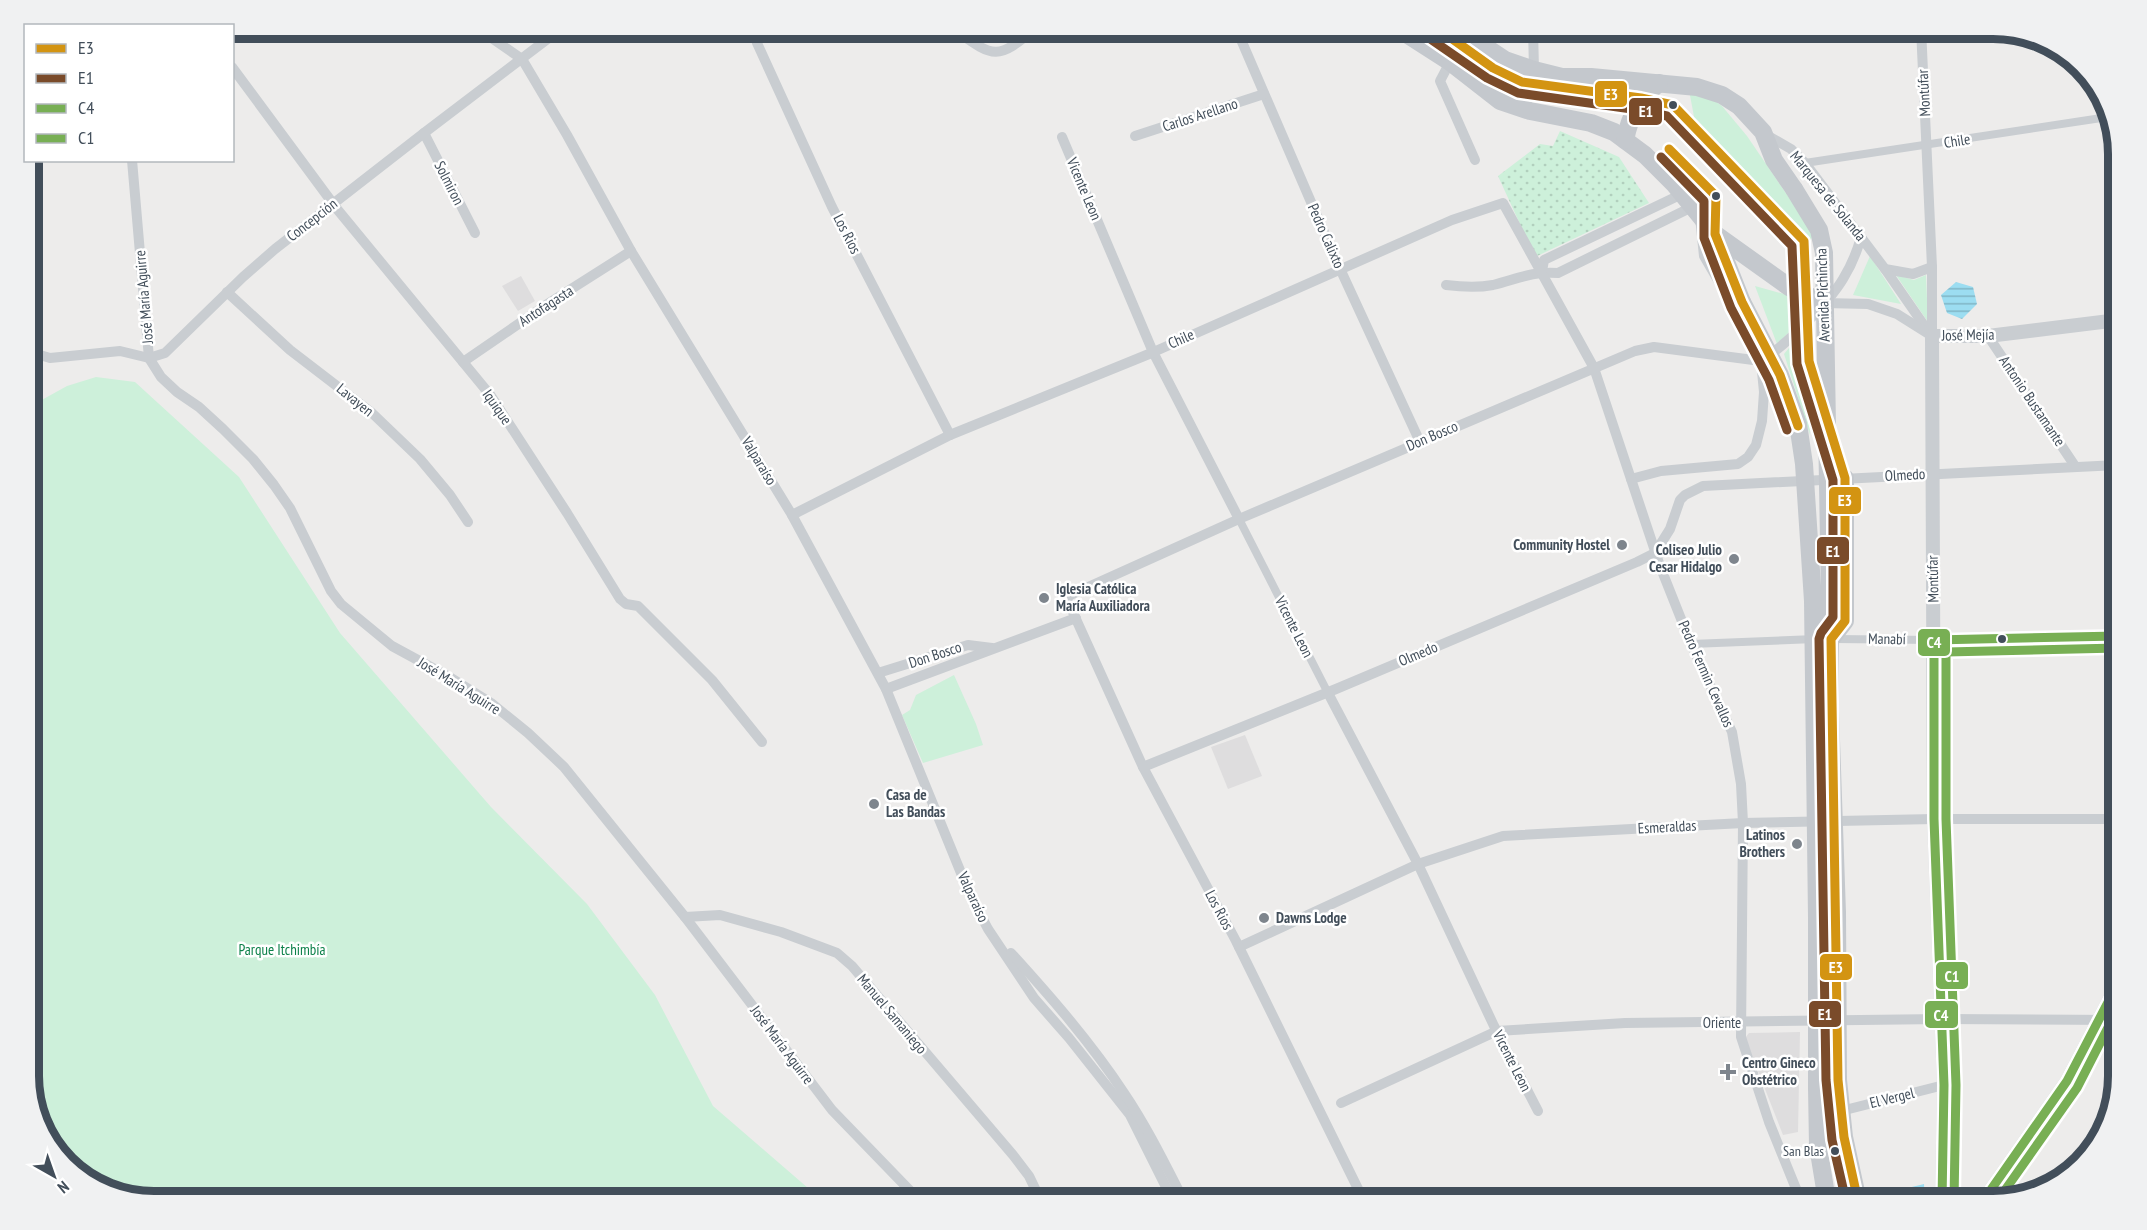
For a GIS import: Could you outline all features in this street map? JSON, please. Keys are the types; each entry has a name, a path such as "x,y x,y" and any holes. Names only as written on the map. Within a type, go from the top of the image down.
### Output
{"main road":[{"name":"Avenida Pichincha","path":"1414,39 1450,62 1500,100 1530,111 1591,123 1626,140 1645,155 1715,234 1742,302 1780,375 1798,424 1821,600"},
{"name":"Avenida Pichincha","path":"1474,39 1505,60 1562,77 1697,87 1722,95 1739,106 1762,132 1774,160 1819,230 1824,253 1822,639 1814,822 1819,1154 1825,1191"},
{"path":"1626,140 1627,129 1635,108 1641,98 1659,83"},
{"path":"1715,234 1789,287 1824,303"},
{"path":"1822,639 1845,621 1845,478"},
{"name":"Avenida Pichincha","path":"1822,639 1830,711 1834,821 1838,1080 1844,1137 1856,1191"}],"street":[{"name":"Valparaíso","path":"493,39 522,59 631,251 792,515 886,689 970,895 988,929 1034,998 1130,1115 1168,1191"},
{"name":"Concepción","path":"148,358 170,350 227,292 272,252 548,39"},
{"name":"Los Rios","path":"756,39 832,207 950,435"},
{"path":"968,39 986,52 1003,52 1023,39"},
{"name":"Pedro Calixto","path":"1241,39 1340,268 1420,441"},
{"path":"1533,39 1533,70"},
{"name":"Montúfar","path":"1922,39 1932,267 1934,819 1944,1085 1942,1191"},
{"path":"1450,62 1440,81 1475,160"},
{"name":"Iquique","path":"234,71 333,204 491,396 620,599 626,604 638,606 712,680 762,742"},
{"name":"Carlos Arellano","path":"1136,136 1264,94"},
{"name":"Chile","path":"1805,164 2102,118"},
{"name":"Marquesa de Solanda","path":"1762,132 1791,149 1805,164 1885,269 1932,336"},
{"name":"Solmiron","path":"424,133 475,233"},
{"name":"Vicente Leon","path":"1062,137 1153,352 1418,864 1497,1032 1538,1111"},
{"name":"José María Aguirre","path":"132,162 148,358 161,377 223,429 253,459 274,485 290,508 331,591 341,604 392,646 491,703 528,733 564,767 685,917 832,1110 909,1191"},
{"name":"Chile","path":"792,515 950,435 1153,352 1452,220 1503,203 1542,272"},
{"path":"1542,272 1544,260 1691,206"},
{"path":"1446,285 1466,288 1493,285 1542,272 1558,273 1691,206"},
{"path":"1631,479 1661,471 1738,464 1748,458 1756,444 1762,421 1764,392 1761,361 1741,320 1704,256 1691,206"},
{"path":"1761,361 1784,346 1843,280 1855,256 1861,237"},
{"name":"Antofagasta","path":"463,362 546,304 631,251"},
{"path":"1885,269 1912,274 1932,267"},
{"name":"Pedro Fermin Cevallos","path":"1542,272 1594,368 1655,553 1691,644 1732,732 1741,784 1743,823 1740,1037 1769,1122 1797,1191"},
{"name":"Lavayen","path":"227,292 290,350 380,421 420,459 450,495 468,522"},
{"name":"José Mejía","path":"1824,303 1868,304 1897,314 1932,336 1988,336 2108,321"},
{"name":"Antonio Bustamante","path":"1988,336 2075,466"},
{"name":"Don Bosco","path":"886,689 1076,618 1066,597 1239,519 1635,351 1654,347 1761,361"},
{"path":"39,354 50,358 120,351 148,358"},
{"name":"Olmedo","path":"1143,767 1328,693 1655,553 1675,518 1680,500 1684,495 1703,486 2108,465"},
{"path":"1646,527 1659,530 1675,518"},
{"name":"Los Rios","path":"1076,618 1143,767 1239,947 1359,1191"},
{"name":"Manabí","path":"1691,644 1822,639 1934,640 2108,636"},
{"name":"Don Bosco","path":"878,673 968,645 992,648"},
{"name":"Esmeraldas","path":"1239,947 1418,864 1503,836 1743,823 1934,819 2108,819"},
{"name":"Manuel Samaniego","path":"685,917 720,915 782,932 837,953 852,966 1013,1155 1029,1176 1036,1191"},
{"name":"Valparaíso","path":"988,929 1042,987 1123,1091 1178,1191"},
{"path":"1991,1191 2067,1081 2108,1003"},
{"name":"Oriente","path":"1341,1103 1497,1032 1625,1023 1942,1019 2108,1021"},
{"name":"El Vergel","path":"1841,1111 1944,1085"}],"shaded area":[{"path":"521,276 535,301 518,311 502,286"},
{"path":"1245,735 1262,776 1228,789 1211,747"},
{"path":"1800,1032 1798,1132 1783,1135 1745,1038 1749,1033"}],"green space":[{"path":"1689,90 1707,95 1722,106 1747,136 1813,233 1811,240 1695,122"},
{"path":"1560,131 1619,157 1649,203 1535,257 1498,176 1540,144 1553,146"},
{"path":"1870,256 1901,304 1853,295"},
{"path":"1896,275 1914,280 1926,275 1928,322"},
{"path":"1755,286 1802,299 1800,314 1795,324 1777,344"},
{"path":"1803,331 1810,435 1784,354"},
{"name":"Parque Itchimbía","path":"96,377 135,382 239,477 340,633 491,807 587,904 655,995 713,1106 811,1191 154,1191 124,1187 97,1176 84,1167 84,1146 63,1146 45,1113 39,1083 39,401 67,386"},
{"path":"954,675 983,745 923,763 902,715 910,710 916,695"}],"water":[{"path":"1956,282 1973,287 1977,304 1962,319 1947,313 1941,295"},
{"path":"1924,1184 1924,1191 1895,1191"}],"transit line":[{"name":"E1","path":"1430,39 1487,78 1518,93 1667,116 1792,246 1797,364 1833,480 1833,617 1819,639 1826,1080 1832,1140 1844,1191"},
{"name":"E3","path":"1452,39 1493,68 1522,82 1641,98 1673,105 1804,241 1809,361 1845,478 1845,621 1831,639 1838,1080 1844,1137 1856,1191"},
{"name":"E3","path":"1669,149 1716,196 1715,234 1742,302 1780,375 1798,426"},
{"name":"E1","path":"1661,157 1704,201 1704,238 1731,308 1769,380 1787,430"},
{"name":"C4","path":"1942,1191 1944,1085 1934,819 1934,640 2108,636"},
{"name":"C1","path":"1954,1191 1956,1085 1946,819 1946,652 2108,648"},
{"name":"C4","path":"1990,1191 2067,1081 2108,1002"},
{"name":"C1","path":"2005,1190 2077,1088 2108,1028"}],"place":[{"name":"Community Hostel","path":"1622,545"},
{"name":"Coliseo Julio Cesar Hidalgo","path":"1734,559"},
{"name":"Iglesia Católica María Auxiliadora","path":"1044,598"},
{"name":"Casa de Las Bandas","path":"874,804"},
{"name":"Latinos Brothers","path":"1797,844"},
{"name":"Dawns Lodge","path":"1264,918"},
{"name":"Centro Gineco Obstétrico","path":"1728,1072"},
{"name":"San Blas","path":"1835,1151"}]}
